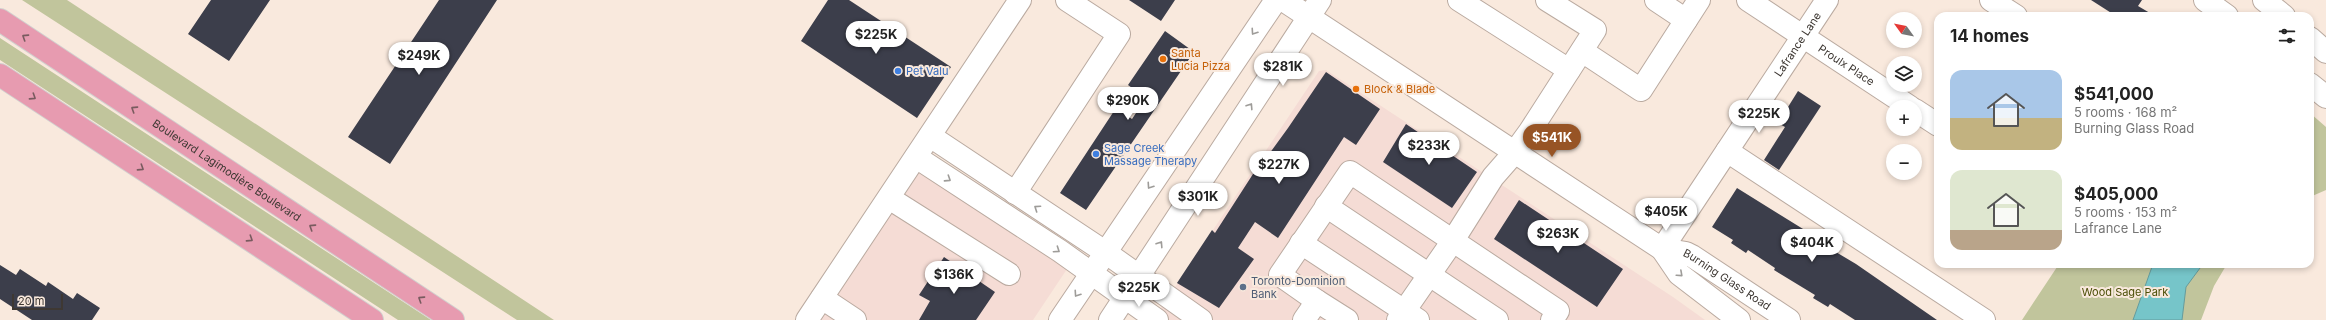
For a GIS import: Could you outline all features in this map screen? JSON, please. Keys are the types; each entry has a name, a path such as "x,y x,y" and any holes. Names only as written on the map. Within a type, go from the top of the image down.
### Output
{"main road":[{"name":"Boulevard Lagimodière Boulevard","path":"0,20 453,320"},
{"path":"0,75 372,320"}],"street":[{"path":"807,320 1020,0"},
{"path":"1014,193 1119,34 1067,0"},
{"path":"1060,320 1276,0"},
{"name":"Burning Glass Road","path":"1283,0 1314,8 1514,153 1662,249 1679,274 1739,320"},
{"path":"1459,0 1569,70"},
{"path":"1301,243 1407,317 1429,275 1452,242 1493,177 1514,153 1582,52 1595,30 1547,0"},
{"path":"1656,0 1686,20"},
{"path":"1582,52 1641,90 1699,0"},
{"name":"Proulx Place","path":"1748,0 1803,38 1899,100"},
{"name":"Lafrance Lane","path":"1662,249 1827,0"},
{"path":"1992,0 2010,12"},
{"path":"2264,0 2279,12"},
{"path":"1110,320 1314,8"},
{"path":"2314,42 2326,52"},
{"path":"2314,87 2326,97"},
{"path":"1922,115 1934,122"},
{"path":"930,136 1105,252 1201,320"},
{"path":"1727,151 1984,320"},
{"path":"916,157 1091,273 1157,320"},
{"path":"1347,320 1280,275 1350,172 1452,242 1558,311 1552,320"},
{"path":"889,198 1009,274"},
{"path":"1326,206 1497,320"},
{"name":"Burning Glass Road","path":"1662,249 1686,253 1692,256 1789,320"},
{"path":"822,298 855,320"},
{"path":"1304,320 1317,301"}],"shaded area":[{"path":"1326,70 1673,297 1705,320 1153,320 1319,71"},
{"path":"922,148 1079,251 1033,320 809,320"}],"green space":[{"path":"22,0 67,0 554,320 517,320"},
{"path":"0,38 431,320 398,320 0,60"},
{"path":"2314,116 2326,127 2326,190 2314,195"},
{"name":"Wood Sage Park","path":"2056,268 2225,268 2214,286 2201,320 2022,320"}],"water":[{"path":"2152,268 2200,268 2186,287 2182,320 2133,320"}],"building":[{"path":"211,0 270,0 229,61 188,34"},
{"path":"439,0 497,0 390,164 348,137"},
{"path":"828,0 849,0 951,67 917,118 801,41"},
{"path":"1129,0 1175,0 1161,21"},
{"path":"2091,0 2142,0 2138,6 2148,12 2110,12"},
{"path":"1165,31 1194,52 1086,210 1060,193 1116,108 1132,119 1146,98 1128,85"},
{"path":"1326,72 1380,109 1356,145 1344,137 1278,238 1255,222 1238,248 1254,259 1219,308 1177,283 1212,230 1215,233 1262,160 1264,161 1288,128"},
{"path":"1798,91 1821,106 1779,170 1764,160 1785,127 1778,123"},
{"path":"1406,124 1477,172 1452,208 1383,162"},
{"path":"1737,188 1816,237 1814,239 1856,264 1937,320 1855,320 1830,304 1828,307 1813,298 1815,295 1774,270 1775,268 1748,250 1746,253 1731,243 1733,240 1712,227"},
{"path":"1519,200 1623,269 1597,307 1494,239"},
{"path":"944,257 995,292 976,320 919,320 930,301 919,295"},
{"path":"0,265 16,275 20,269 46,286 48,282 73,299 77,293 100,308 92,320 32,320 0,299"}],"place":[{"name":"Santa Lucia Pizza","path":"1163,59"},
{"name":"Pet Valu","path":"898,71"},
{"name":"Block & Blade","path":"1356,89"},
{"name":"Sage Creek Massage Therapy","path":"1096,154"},
{"name":"Toronto-Dominion Bank","path":"1243,287"}]}
